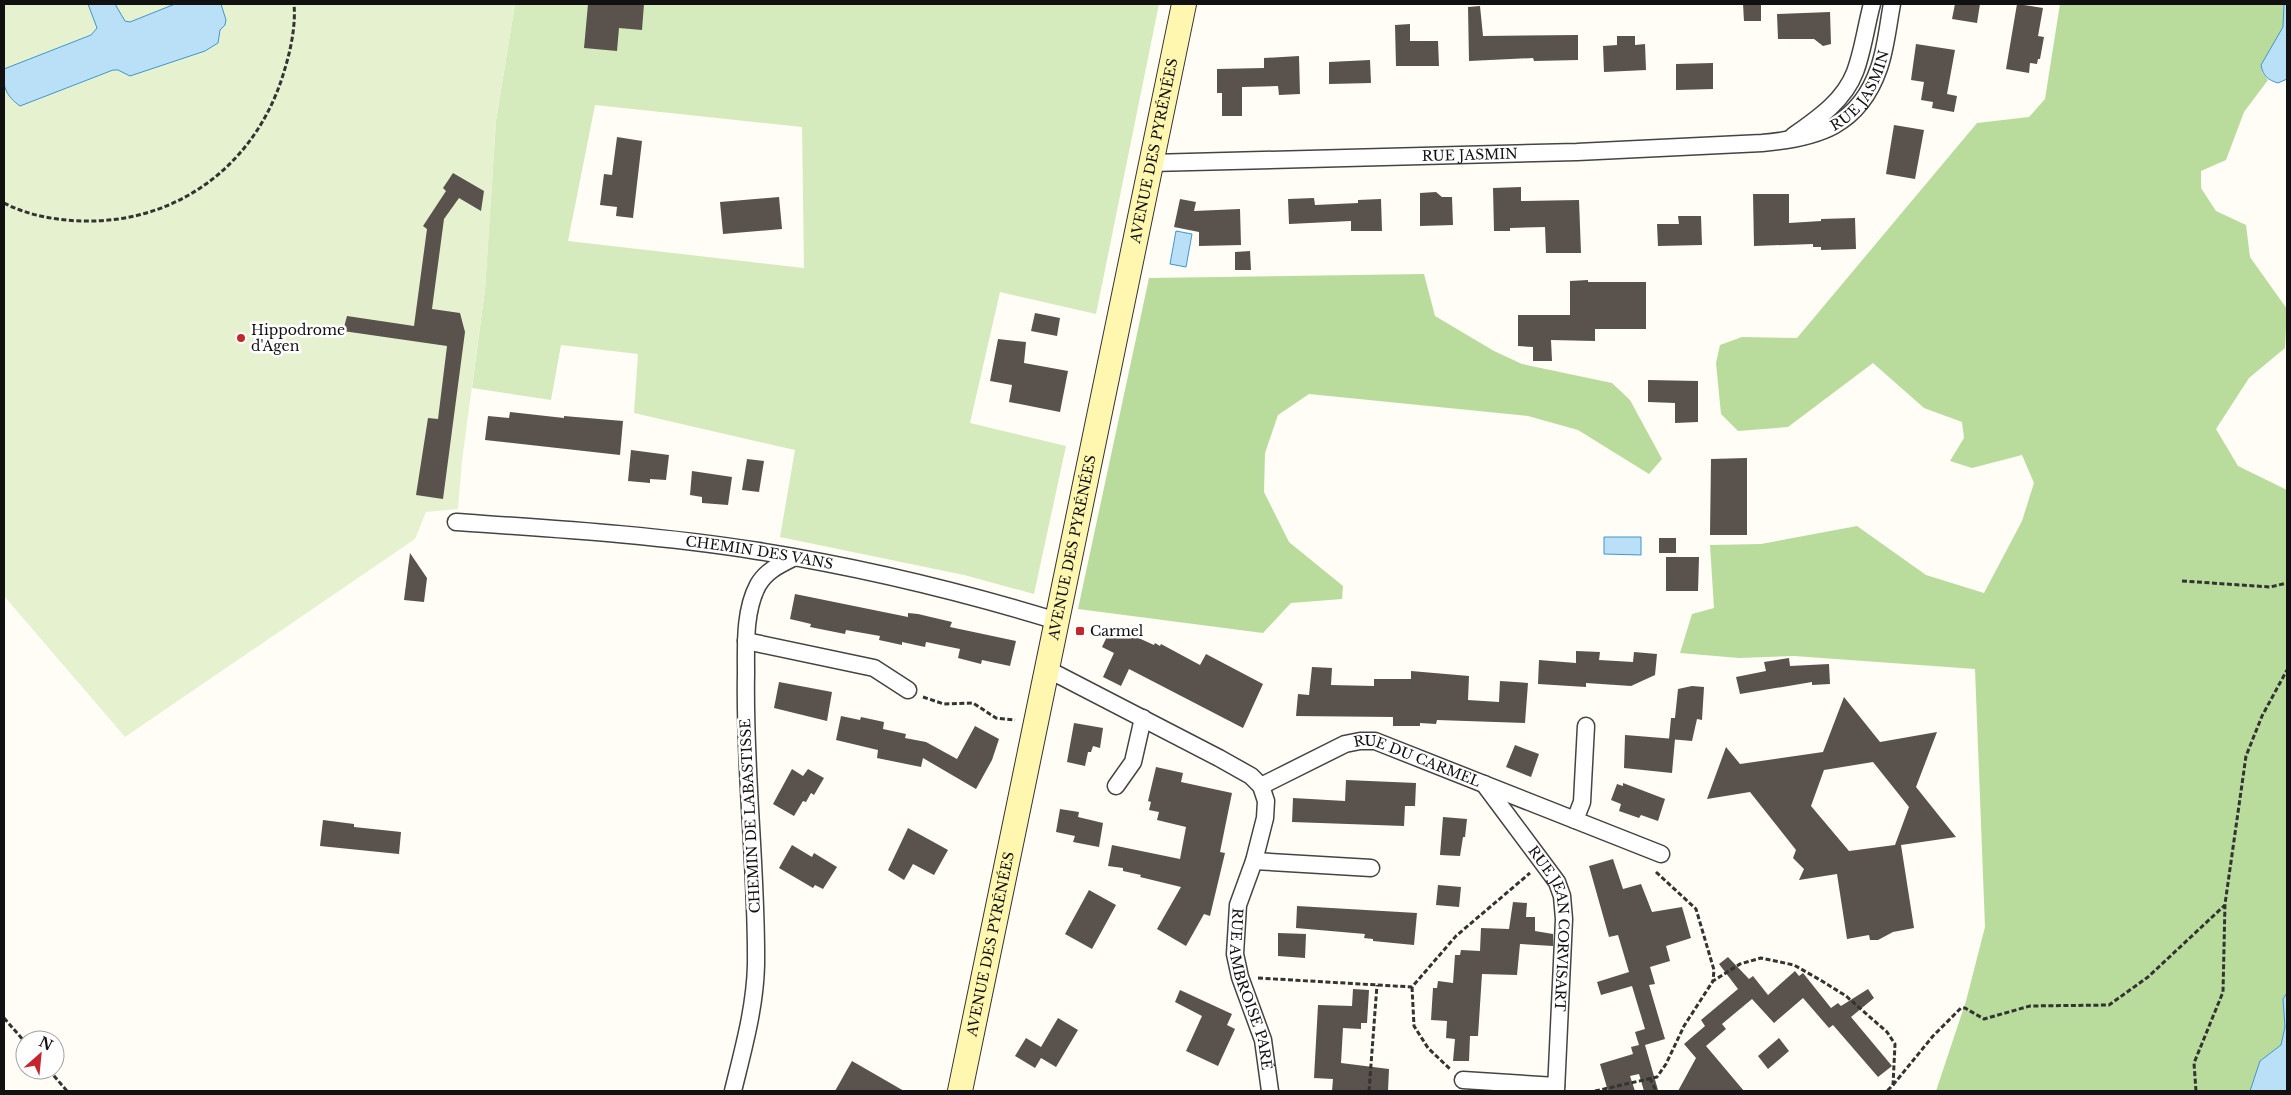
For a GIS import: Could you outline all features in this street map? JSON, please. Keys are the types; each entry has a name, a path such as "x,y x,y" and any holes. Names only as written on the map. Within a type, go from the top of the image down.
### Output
{"main road":[{"name":"AVENUE DES PYRÉNÉES","path":"960,1091 1184,4"}],"street":[{"name":"RUE JASMIN","path":"1787,140 1824,113 1845,88 1854,73 1872,4"},
{"name":"RUE JASMIN","path":"1151,164 1577,152 1787,140 1817,134 1850,114 1865,96 1880,66 1892,4"},
{"name":"CHEMIN DES VANS","path":"456,522 605,532 793,558 969,595 1057,621"},
{"name":"CHEMIN DE LABASTISSE","path":"733,1091 752,1005 756,968 756,908 745,731 746,640 750,605 758,585 769,571 793,558"},
{"path":"746,640 874,668 908,690"},
{"path":"1047,669 1227,762 1251,776 1261,786"},
{"path":"1116,786 1133,762 1142,718"},
{"path":"1575,820 1582,802 1586,726"},
{"name":"RUE DU CARMEL","path":"1261,786 1345,744 1375,741 1654,852"},
{"name":"RUE JEAN CORVISART","path":"1484,784 1557,882 1562,896 1564,919 1556,1088"},
{"name":"RUE AMBROISE PARÉ","path":"1261,786 1266,801 1265,818 1254,860 1238,905 1235,954 1240,977 1262,1040 1270,1091"},
{"path":"1254,860 1370,868"},
{"path":"1463,1080 1556,1088"}],"path":[{"path":"4,203 33,214 60,220 98,221 135,215 171,204 204,186 233,162 251,140 275,100 289,57 294,4"},
{"path":"2182,582 2270,587 2287,583"},
{"path":"2196,1091 2194,1063 2222,992 2225,904 2246,756 2262,716 2287,670"},
{"path":"908,690 936,703 972,702 996,718 1011,719 1035,725"},
{"path":"1654,852 1650,868 1696,909 1714,970 1713,981"},
{"path":"1463,1080 1421,1039 1414,1026 1412,987 1456,936 1543,862"},
{"path":"1887,1091 1933,1036 1961,1008 1965,1008 1984,1019 2030,1006 2109,1005 2148,977 2225,904"},
{"path":"1595,1091 1657,1077 1666,1064 1684,1026 1713,981 1740,964 1761,958 1794,965 1815,977 1846,996 1887,1032 1895,1044 1893,1085"},
{"path":"1240,977 1412,987"},
{"path":"1369,1091 1377,985"},
{"path":"4,1018 15,1031"},
{"path":"1650,1078 1656,1091"},
{"path":"58,1080 67,1091"}],"green space":[{"name":"Hippodrome d'Agen","path":"4,4 515,4 496,121 485,289 462,461 458,509 426,512 415,539 125,737 4,596"},
{"path":"515,4 1159,4 1096,314 1000,292 970,423 1066,446 1034,594 964,575 780,537 795,450 634,413 638,354 561,345 551,400 472,388 485,289 496,121","holes":["595,105 802,127 804,268 568,241"]},
{"path":"2060,4 2284,4 2283,27 2262,66 2262,72 2268,80 2244,112 2226,160 2201,171 2201,188 2216,211 2246,225 2250,257 2287,309 2285,348 2249,378 2216,429 2238,466 2287,490 2287,993 2283,999 2285,1027 2281,1045 2260,1061 2250,1091 1936,1091 1966,1001 1985,927 1975,669 1794,656 1739,658 1680,653 1692,614 1714,608 1710,545 1761,544 1857,526 1926,575 1984,593 2022,521 2034,483 2022,455 1972,468 1950,461 1964,438 1962,422 1924,408 1873,363 1788,427 1738,431 1721,414 1716,363 1720,345 1742,337 1797,338 1977,123 2029,117 2045,99"},
{"path":"1424,274 1435,316 1494,351 1522,364 1612,383 1630,400 1662,459 1649,474 1578,430 1528,416 1309,394 1278,415 1265,453 1264,492 1289,542 1343,586 1342,599 1291,603 1263,633 1078,609 1149,278"}],"water":[{"path":"88,4 115,4 125,21 130,22 175,4 221,4 226,20 225,25 220,30 218,43 205,51 130,76 118,70 113,70 20,106 11,98 4,86 4,69 91,35 97,28"},
{"path":"2284,4 2287,4 2287,79 2278,83 2266,77 2261,65 2283,27"},
{"path":"1176,231 1192,234 1186,267 1170,264"},
{"path":"1604,537 1641,537 1641,555 1604,554"},
{"path":"2287,993 2287,1091 2250,1091 2260,1061 2281,1045 2285,1027 2283,999"}],"building":[{"path":"588,4 644,4 642,30 619,28 617,51 584,48"},
{"path":"1743,4 1761,4 1761,21 1744,21"},
{"path":"1955,4 1980,4 1977,23 1952,19"},
{"path":"2017,4 2043,8 2038,36 2044,37 2040,59 2038,59 2037,64 2030,63 2029,73 2006,69"},
{"path":"1480,6 1483,36 1578,35 1578,60 1534,61 1533,58 1469,61 1468,7"},
{"path":"1830,12 1831,44 1823,46 1814,39 1778,39 1777,14"},
{"path":"1410,24 1410,41 1438,41 1439,66 1396,66 1395,25"},
{"path":"1617,36 1635,36 1635,45 1645,44 1646,70 1604,72 1603,46 1617,45"},
{"path":"1916,44 1955,50 1947,94 1957,96 1954,112 1932,108 1933,102 1921,100 1924,82 1911,80"},
{"path":"1299,56 1300,94 1279,95 1278,86 1242,87 1242,116 1222,116 1222,93 1217,93 1217,69 1264,68 1264,58"},
{"path":"1370,60 1371,83 1329,84 1329,62"},
{"path":"1713,63 1713,89 1676,90 1676,64"},
{"path":"1894,125 1924,130 1915,179 1886,174"},
{"path":"617,137 642,141 633,218 616,216 617,207 600,205 604,174 612,175"},
{"path":"453,173 484,191 481,211 459,198 444,219 432,309 460,313 465,332 443,499 416,495 428,418 438,419 447,346 343,331 347,316 414,326 427,229 423,226 446,191 443,188"},
{"path":"1521,187 1521,201 1579,200 1581,253 1546,253 1545,227 1510,228 1510,231 1494,231 1493,188"},
{"path":"1436,192 1442,197 1452,197 1453,225 1420,226 1420,193"},
{"path":"1753,194 1789,194 1789,223 1821,221 1821,219 1855,218 1856,249 1821,250 1821,247 1813,247 1813,244 1754,246"},
{"path":"779,197 782,229 723,234 720,202"},
{"path":"1314,198 1315,205 1358,203 1358,200 1381,199 1382,231 1351,231 1351,221 1289,224 1288,199"},
{"path":"1180,199 1196,202 1194,211 1240,209 1241,245 1199,246 1199,232 1174,227"},
{"path":"1678,216 1701,216 1702,245 1658,246 1657,224 1679,224"},
{"path":"1250,251 1251,270 1235,270 1235,252"},
{"path":"1588,280 1588,282 1646,282 1646,329 1595,329 1595,341 1551,340 1552,361 1533,361 1533,347 1518,346 1518,315 1570,315 1570,281"},
{"path":"1035,313 1060,318 1057,336 1031,331"},
{"path":"998,339 1026,342 1024,363 1068,371 1060,412 1009,402 1012,385 990,381"},
{"path":"1648,380 1698,381 1698,422 1675,423 1675,403 1648,402"},
{"path":"510,412 564,418 564,416 623,421 620,455 485,440 488,416 509,418"},
{"path":"631,450 669,455 666,480 650,479 650,483 628,481"},
{"path":"1747,458 1747,535 1710,535 1711,459"},
{"path":"747,459 764,461 759,492 742,490"},
{"path":"692,471 732,477 728,505 702,503 702,497 690,495"},
{"path":"1659,538 1676,538 1676,553 1659,553"},
{"path":"410,553 427,578 424,602 404,600"},
{"path":"1666,557 1699,557 1698,591 1666,591"},
{"path":"795,594 908,617 908,613 918,614 952,622 950,627 1016,641 1010,666 982,660 981,664 958,658 960,649 926,642 925,647 902,642 902,645 879,640 880,636 846,630 845,634 810,627 811,624 790,619"},
{"path":"1112,626 1154,645 1155,643 1160,646 1161,644 1200,665 1206,654 1263,684 1243,728 1129,669 1121,686 1103,677 1114,653 1102,647"},
{"path":"1576,651 1600,652 1599,660 1633,662 1634,652 1657,654 1655,675 1631,686 1586,683 1586,687 1538,684 1539,660 1576,663"},
{"path":"1789,658 1790,666 1829,664 1830,684 1812,685 1812,682 1740,694 1736,677 1766,671 1764,662"},
{"path":"1312,667 1332,668 1331,685 1374,686 1374,679 1411,679 1411,671 1469,676 1468,700 1499,702 1500,681 1528,683 1525,723 1437,720 1436,724 1420,723 1420,726 1393,726 1393,717 1296,716 1298,694 1309,695"},
{"path":"779,682 832,692 827,721 774,708"},
{"path":"1692,686 1704,687 1702,720 1697,719 1692,741 1669,739 1671,718 1675,718 1678,689"},
{"path":"1844,697 1880,742 1937,732 1916,787 1956,837 1901,845 1914,928 1893,932 1878,940 1870,940 1869,935 1847,939 1837,874 1799,880 1804,869 1793,858 1796,850 1750,792 1707,799 1726,747 1740,764 1823,752","holes":["1873,762 1909,807 1895,845 1849,851 1811,806 1824,770"]},
{"path":"841,716 860,720 861,717 884,722 883,729 906,734 905,738 926,742 957,759 975,726 999,739 992,760 976,789 923,758 921,767 877,758 878,750 836,740"},
{"path":"1074,723 1103,728 1100,748 1093,746 1091,752 1088,752 1085,766 1067,762"},
{"path":"1625,735 1675,739 1672,773 1624,768"},
{"path":"1515,745 1539,754 1531,777 1506,767"},
{"path":"1156,767 1183,773 1181,782 1232,793 1220,852 1225,853 1210,916 1204,914 1186,946 1157,929 1181,887 1140,877 1141,875 1123,871 1123,868 1108,866 1112,845 1180,859 1186,827 1157,820 1159,812 1149,810 1151,802 1148,801"},
{"path":"792,769 803,776 808,769 824,778 814,795 811,793 806,802 803,801 794,816 773,804"},
{"path":"1346,780 1416,783 1415,806 1405,806 1404,826 1292,822 1293,798 1345,801"},
{"path":"1623,783 1665,799 1658,821 1641,815 1639,818 1619,811 1621,804 1611,800 1617,784 1623,786"},
{"path":"1060,809 1079,812 1078,817 1103,823 1099,847 1073,842 1075,836 1056,832"},
{"path":"1443,817 1467,819 1460,856 1440,855"},
{"path":"323,820 354,824 354,827 401,832 399,854 320,846"},
{"path":"908,828 948,850 934,875 913,864 904,880 888,870"},
{"path":"792,845 812,857 814,853 837,867 823,889 815,885 813,888 779,868"},
{"path":"1613,859 1623,889 1641,884 1652,912 1682,907 1691,938 1666,946 1670,961 1650,967 1655,984 1649,985 1665,1039 1645,1045 1658,1090 1655,1091 1644,1091 1639,1074 1630,1076 1635,1091 1608,1091 1600,1064 1633,1054 1631,1047 1639,1045 1635,1032 1645,1029 1632,986 1601,995 1597,982 1629,972 1618,935 1609,937 1589,866"},
{"path":"1438,885 1461,887 1459,907 1436,905"},
{"path":"1089,890 1116,905 1092,949 1065,934"},
{"path":"1513,902 1527,903 1526,917 1535,917 1535,931 1553,934 1553,946 1520,944 1517,975 1482,974 1478,1036 1470,1036 1469,1061 1453,1061 1455,1039 1446,1038 1447,1021 1431,1020 1433,988 1437,988 1438,981 1453,983 1455,955 1460,955 1461,950 1480,951 1481,928 1509,929"},
{"path":"1297,906 1417,913 1414,945 1373,941 1373,939 1364,938 1365,934 1296,928"},
{"path":"1278,933 1306,934 1305,958 1278,956"},
{"path":"1728,957 1749,979 1753,976 1768,995 1795,971 1799,976 1803,973 1831,1008 1838,1003 1841,1006 1868,989 1874,998 1851,1017 1892,1066 1878,1077 1833,1025 1829,1028 1803,998 1774,1023 1752,999 1722,1024 1726,1029 1706,1046 1744,1091 1678,1091 1696,1058 1684,1044 1705,1026 1701,1020 1738,989 1719,964"},
{"path":"1353,989 1369,990 1367,1023 1361,1023 1361,1029 1343,1028 1341,1063 1389,1069 1388,1091 1332,1091 1333,1079 1314,1078 1318,1005 1352,1006"},
{"path":"1180,990 1232,1014 1227,1025 1235,1029 1218,1066 1186,1051 1202,1016 1175,1002"},
{"path":"1058,1018 1078,1030 1056,1067 1041,1058 1035,1068 1015,1056 1026,1038 1041,1047"},
{"path":"1779,1038 1789,1051 1768,1069 1758,1056"},
{"path":"852,1061 904,1091 835,1091"}],"place":[{"name":"Hippodrome d'Agen","path":"241,338"},
{"name":"Carmel","path":"1080,631"}]}
